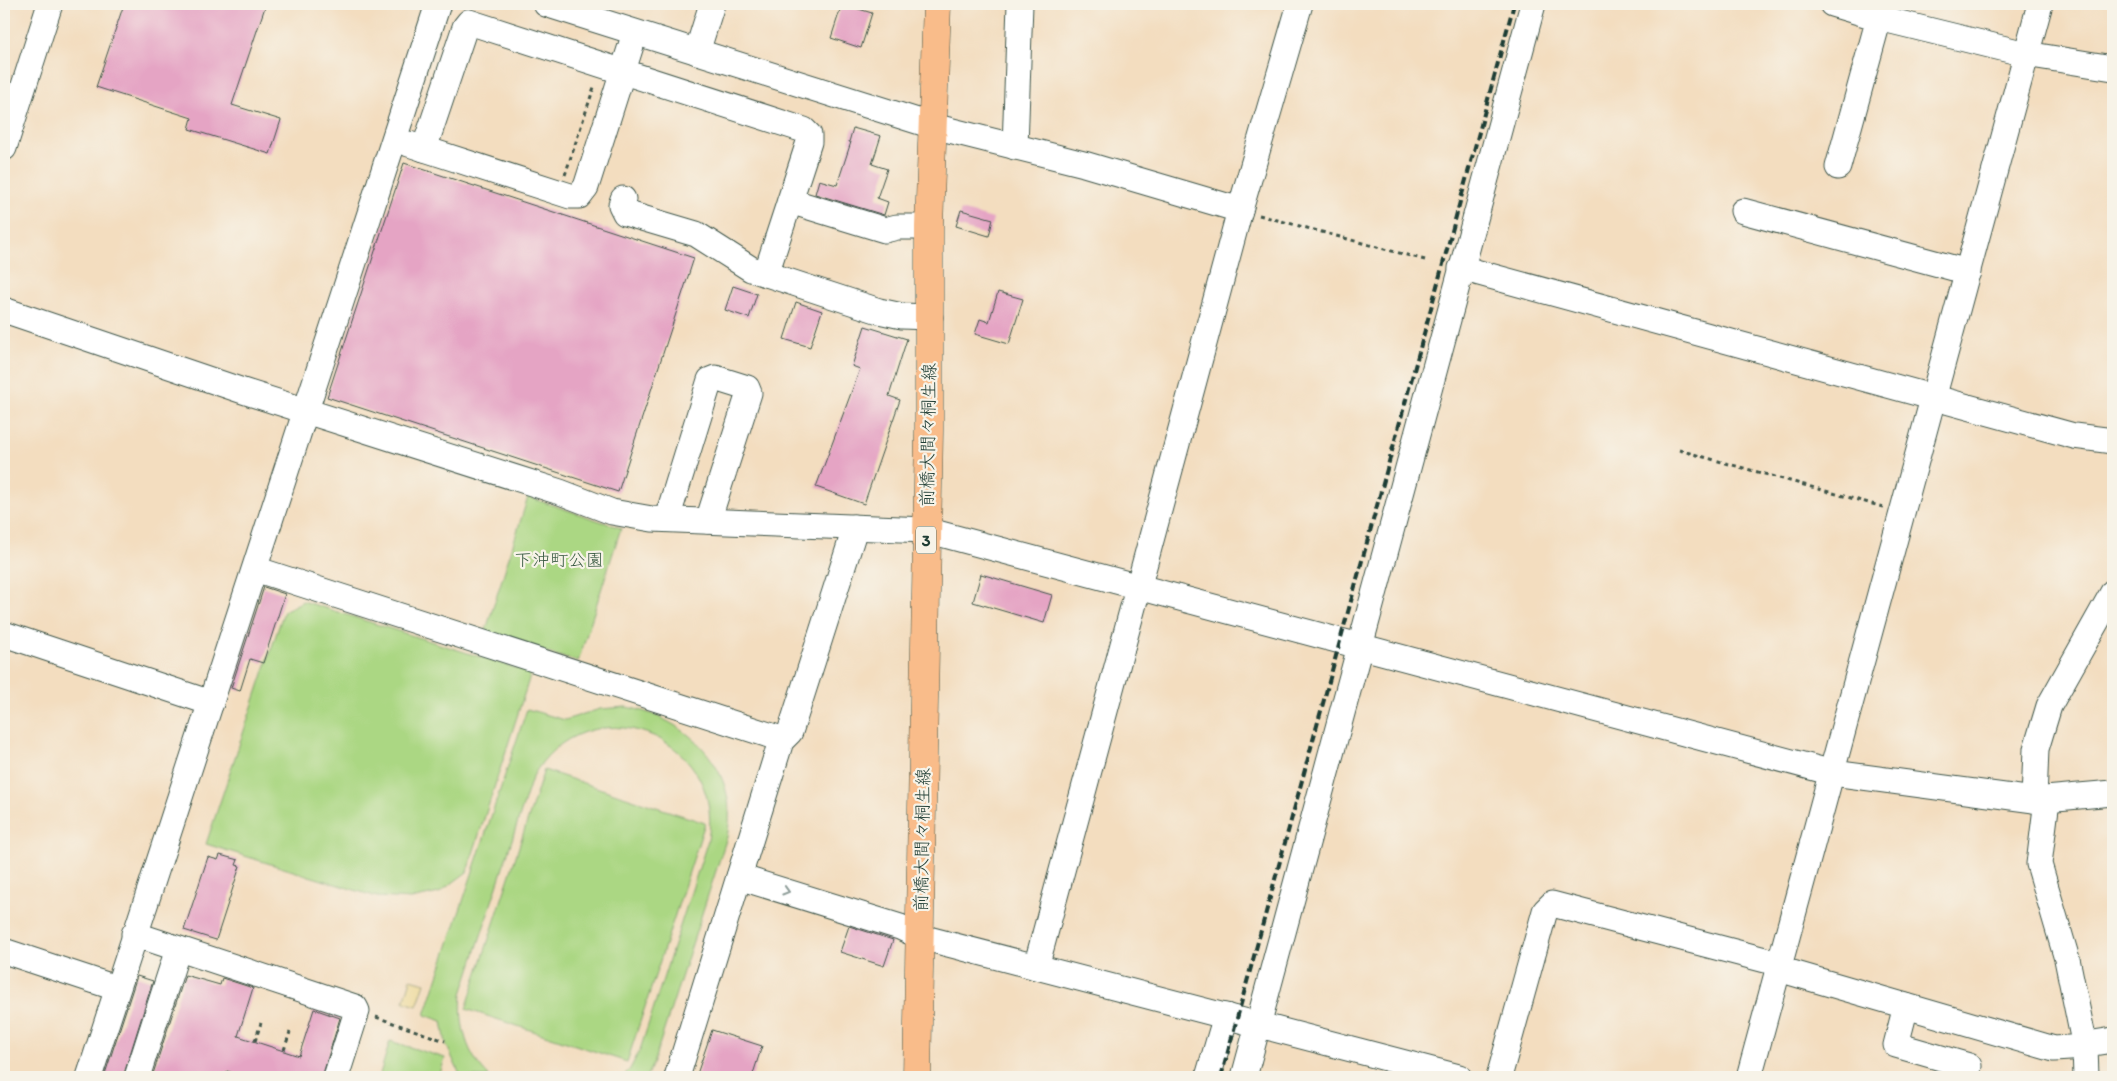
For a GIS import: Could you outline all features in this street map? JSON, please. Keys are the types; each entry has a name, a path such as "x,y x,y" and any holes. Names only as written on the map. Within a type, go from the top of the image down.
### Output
{"main road":[{"name":"前橋大間々桐生線","path":"917,1077 921,937 930,317 929,227 937,4"}],"street":[{"path":"4,148 50,4"},
{"path":"89,1077 116,988 211,703 438,4"},
{"path":"546,4 933,126 1084,164 1240,210"},
{"path":"697,52 712,4"},
{"path":"1015,147 1020,4"},
{"path":"1036,967 1240,210 1300,4"},
{"path":"1244,1077 1533,4"},
{"path":"1832,4 1879,18 2026,54 2113,68"},
{"path":"1750,1077 2040,4"},
{"path":"1838,167 1879,18"},
{"path":"424,148 465,27 470,22 804,130 809,135 807,149 766,274"},
{"path":"394,139 560,193 578,196 586,187 612,69 636,32"},
{"path":"775,121 787,81"},
{"path":"623,199 621,205 625,212 696,234 717,246 744,266 878,311 902,316 930,317"},
{"path":"790,201 885,230 929,227"},
{"path":"1743,210 1968,272"},
{"path":"1461,268 1935,396 2074,436 2113,441"},
{"path":"4,310 560,492 612,512 652,519 926,530 1833,773 2040,800 2113,793"},
{"path":"667,519 710,380 715,378 747,388 749,393 708,521"},
{"path":"676,1077 781,741 790,732 852,538 853,527"},
{"path":"254,569 766,734 781,741"},
{"path":"2086,1077 2084,1047 2067,959 2039,864 2040,800 2036,749 2048,706 2113,592"},
{"path":"4,634 211,703"},
{"path":"739,876 900,927 921,937 1459,1077"},
{"path":"1499,1077 1544,911 1552,904 1770,961 1779,968 2054,1049 2084,1047 2087,1044 2113,1040"},
{"path":"134,934 355,1007 357,1011 336,1077"},
{"path":"137,1077 178,949"},
{"path":"4,951 116,988"},
{"path":"1906,1006 1896,1044 1969,1066 1966,1077"},
{"path":"1208,1077 1226,1016"}],"path":[{"path":"560,193 612,69"},
{"path":"1240,210 1425,260"},
{"path":"1679,450 1903,513"},
{"path":"357,1011 446,1041"},
{"path":"255,1041 261,1023"},
{"path":"284,1050 290,1032"}],"green space":[{"name":"下沖町公園","path":"528,497 621,528 578,662 485,633"},
{"path":"303,601 531,673 467,872 439,893 411,899 377,897 206,844 284,611"},
{"path":"626,707 649,713 670,723 689,735 705,751 718,769 726,790 729,813 727,837 653,1064 646,1077 622,1077 630,1069 640,1050 708,840 708,803 696,772 674,748 647,733 616,727 584,732 555,749 532,778 462,994 461,1006 466,1039 475,1059 490,1077 461,1077 446,1044 442,1021 425,1015 527,709 565,720 600,709"},
{"path":"544,770 705,823 627,1062 466,1009"},
{"path":"390,1041 445,1058 439,1077 379,1077"}],"sand":[{"path":"411,979 425,983 417,1006 404,1002"}],"building":[{"path":"124,4 266,4 232,105 281,120 270,154 189,129 192,118 96,87"},
{"path":"842,4 872,13 861,48 831,38"},
{"path":"853,128 881,136 872,164 887,169 877,198 888,202 884,215 815,194 819,180 837,185 851,142 849,142"},
{"path":"404,163 694,258 618,492 327,397"},
{"path":"961,210 993,219 989,236 956,226"},
{"path":"733,286 757,294 749,318 725,310"},
{"path":"998,292 1023,299 1009,344 975,334 980,319 989,322"},
{"path":"796,302 822,311 810,347 784,339"},
{"path":"865,326 907,339 889,396 900,400 864,504 816,487 860,369 852,366"},
{"path":"981,574 1052,595 1044,623 973,602"},
{"path":"264,587 285,594 263,663 250,659 240,691 231,688"},
{"path":"220,855 238,860 236,865 240,866 216,940 184,930 208,857 218,860"},
{"path":"849,926 893,940 884,966 840,952"},
{"path":"185,975 220,985 222,978 253,988 238,1036 299,1056 314,1009 340,1018 322,1077 247,1077 227,1071 224,1077 152,1077"},
{"path":"137,976 153,981 123,1077 104,1077"},
{"path":"712,1030 762,1046 752,1077 696,1077"}],"railway":[{"path":"1221,1077 1514,4"}]}
